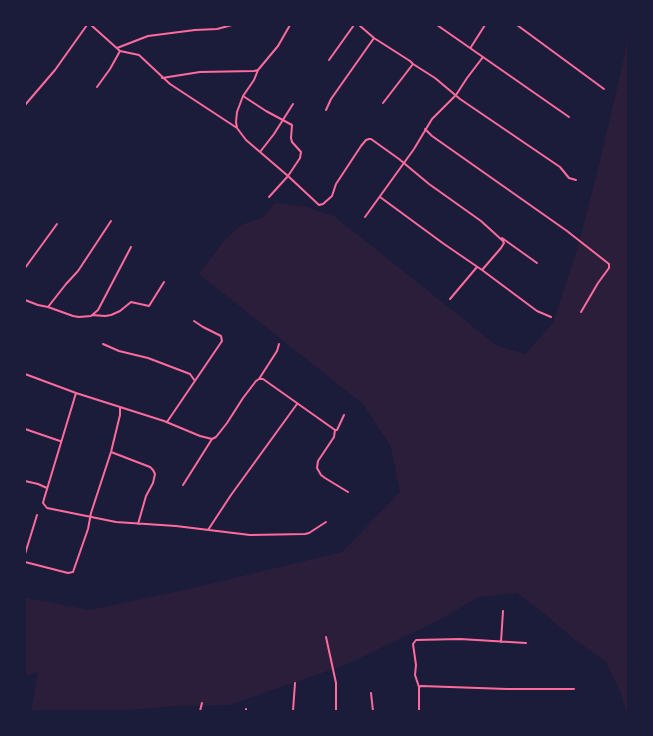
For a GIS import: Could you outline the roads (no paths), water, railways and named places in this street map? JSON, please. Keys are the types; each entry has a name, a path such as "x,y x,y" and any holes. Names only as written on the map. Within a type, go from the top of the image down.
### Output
{"street":[{"path":"25,105 55,70 87,25"},
{"path":"91,25 120,51 139,55 162,78 237,128 246,140 319,205 324,204 332,196 336,184 368,138 399,159 429,184 537,263"},
{"path":"117,48 148,36 195,30 217,29 232,25 266,25"},
{"path":"237,128 237,112 243,96 254,80 258,70 278,46 290,25"},
{"path":"329,60 354,25"},
{"path":"359,25 374,38 435,78 456,96 560,167 569,178 576,180"},
{"path":"437,25 471,47 569,117"},
{"path":"471,47 485,25"},
{"path":"517,25 604,89"},
{"path":"326,110 331,99 374,38"},
{"path":"96,87 110,69 120,51"},
{"path":"365,217 404,164 432,119 456,96 467,78 483,57"},
{"path":"383,103 413,64"},
{"path":"162,78 200,72 258,70"},
{"path":"243,96 292,125 292,142 301,152 300,158 288,176 269,197"},
{"path":"260,152 274,134 293,104"},
{"path":"425,129 432,136 567,231 609,264 609,268 581,312"},
{"path":"380,197 537,311 551,317"},
{"path":"48,307 78,270 111,222"},
{"path":"25,268 57,224"},
{"path":"482,270 504,243 499,236"},
{"path":"25,300 79,317 92,315 98,310 131,247"},
{"path":"450,299 477,267"},
{"path":"92,315 111,315 120,311 131,302 149,306 164,282"},
{"path":"167,422 222,341 221,336 194,321"},
{"path":"103,344 119,351 148,358 186,372 192,375 195,380"},
{"path":"183,485 212,439 216,437 227,423 243,398 259,379 277,351 279,344"},
{"path":"25,374 120,408 167,422 200,436 212,439"},
{"path":"259,379 263,379 335,430"},
{"path":"76,393 60,441 44,499 43,503 45,506 51,509 91,517 138,524 176,526 250,535 306,534 326,522"},
{"path":"208,530 231,495 298,404"},
{"path":"25,562 68,573 73,572 111,452 120,415 120,408"},
{"path":"344,415 338,430 335,430 334,437 318,460 317,468 320,475 348,492"},
{"path":"25,429 60,441"},
{"path":"111,452 150,467 154,470 155,474 146,496 138,524"},
{"path":"25,481 38,484 47,489"},
{"path":"25,554 37,515"},
{"path":"25,536 30,537"},
{"path":"501,642 503,610"},
{"path":"326,637 336,683 336,711"},
{"path":"420,711 419,687 415,675 416,665 413,644 416,640 460,639 526,644"},
{"path":"293,711 295,683"},
{"path":"419,687 508,690 574,689"},
{"path":"371,693 373,711"},
{"path":"200,711 202,703"}]}
